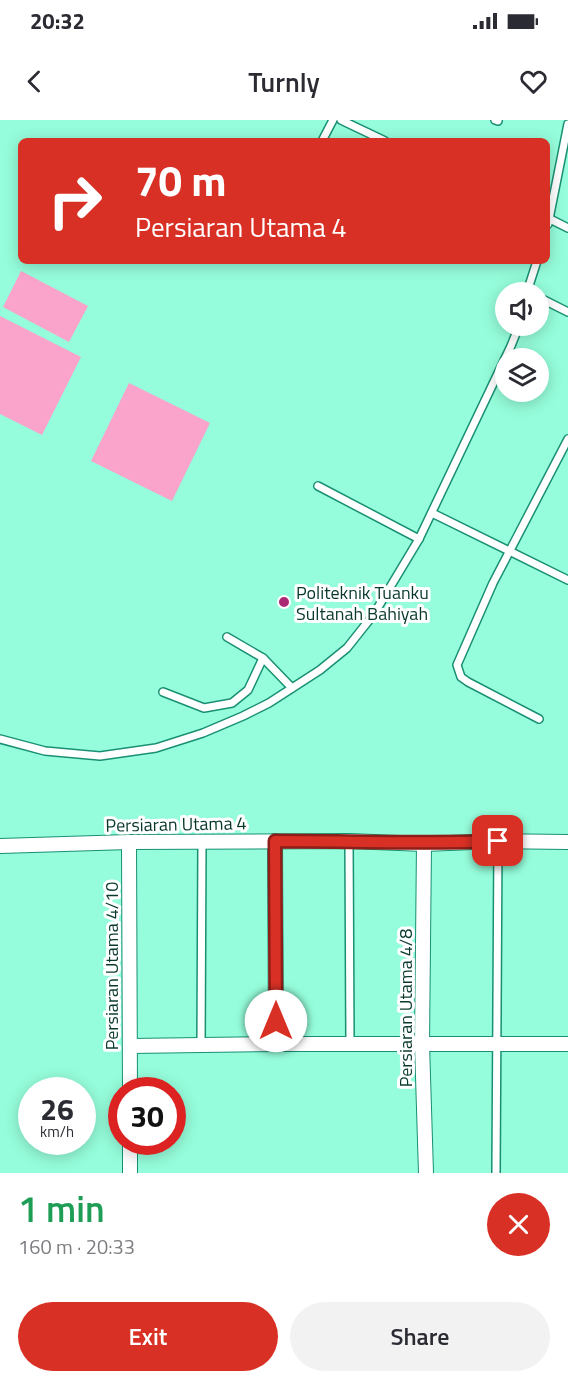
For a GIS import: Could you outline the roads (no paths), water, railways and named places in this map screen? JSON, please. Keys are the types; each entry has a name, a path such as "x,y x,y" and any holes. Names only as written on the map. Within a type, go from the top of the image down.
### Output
{"street":[{"name":"Persiaran Utama 4","path":"0,846 275,841 424,844 498,841 568,843"},
{"path":"275,841 276,1044"},
{"name":"Persiaran Utama 4/10","path":"129,842 130,1077"},
{"name":"Persiaran Utama 4/8","path":"424,844 422,1044 426,1173"},
{"path":"130,1046 568,1044"},
{"path":"130,1155 130,1173"}],"lane":[{"path":"324,138 333,120"},
{"path":"341,120 380,138"},
{"path":"550,210 568,124"},
{"path":"550,221 568,228"},
{"path":"531,282 536,264"},
{"path":"549,302 568,312"},
{"path":"0,739 45,751 100,756 156,748 203,733 243,716 320,670 347,648 374,614 419,539 515,336"},
{"path":"539,719 468,682 460,676 457,665 493,583 568,439"},
{"path":"318,486 419,539"},
{"path":"432,513 568,580"},
{"path":"228,637 263,658 292,688"},
{"path":"163,692 204,708 232,703 248,690 263,658"},
{"path":"349,841 350,1044"},
{"path":"496,1173 498,841"},
{"path":"201,1046 202,842"}],"place":[{"name":"Politeknik Tuanku Sultanah Bahiyah","path":"284,602"}]}
